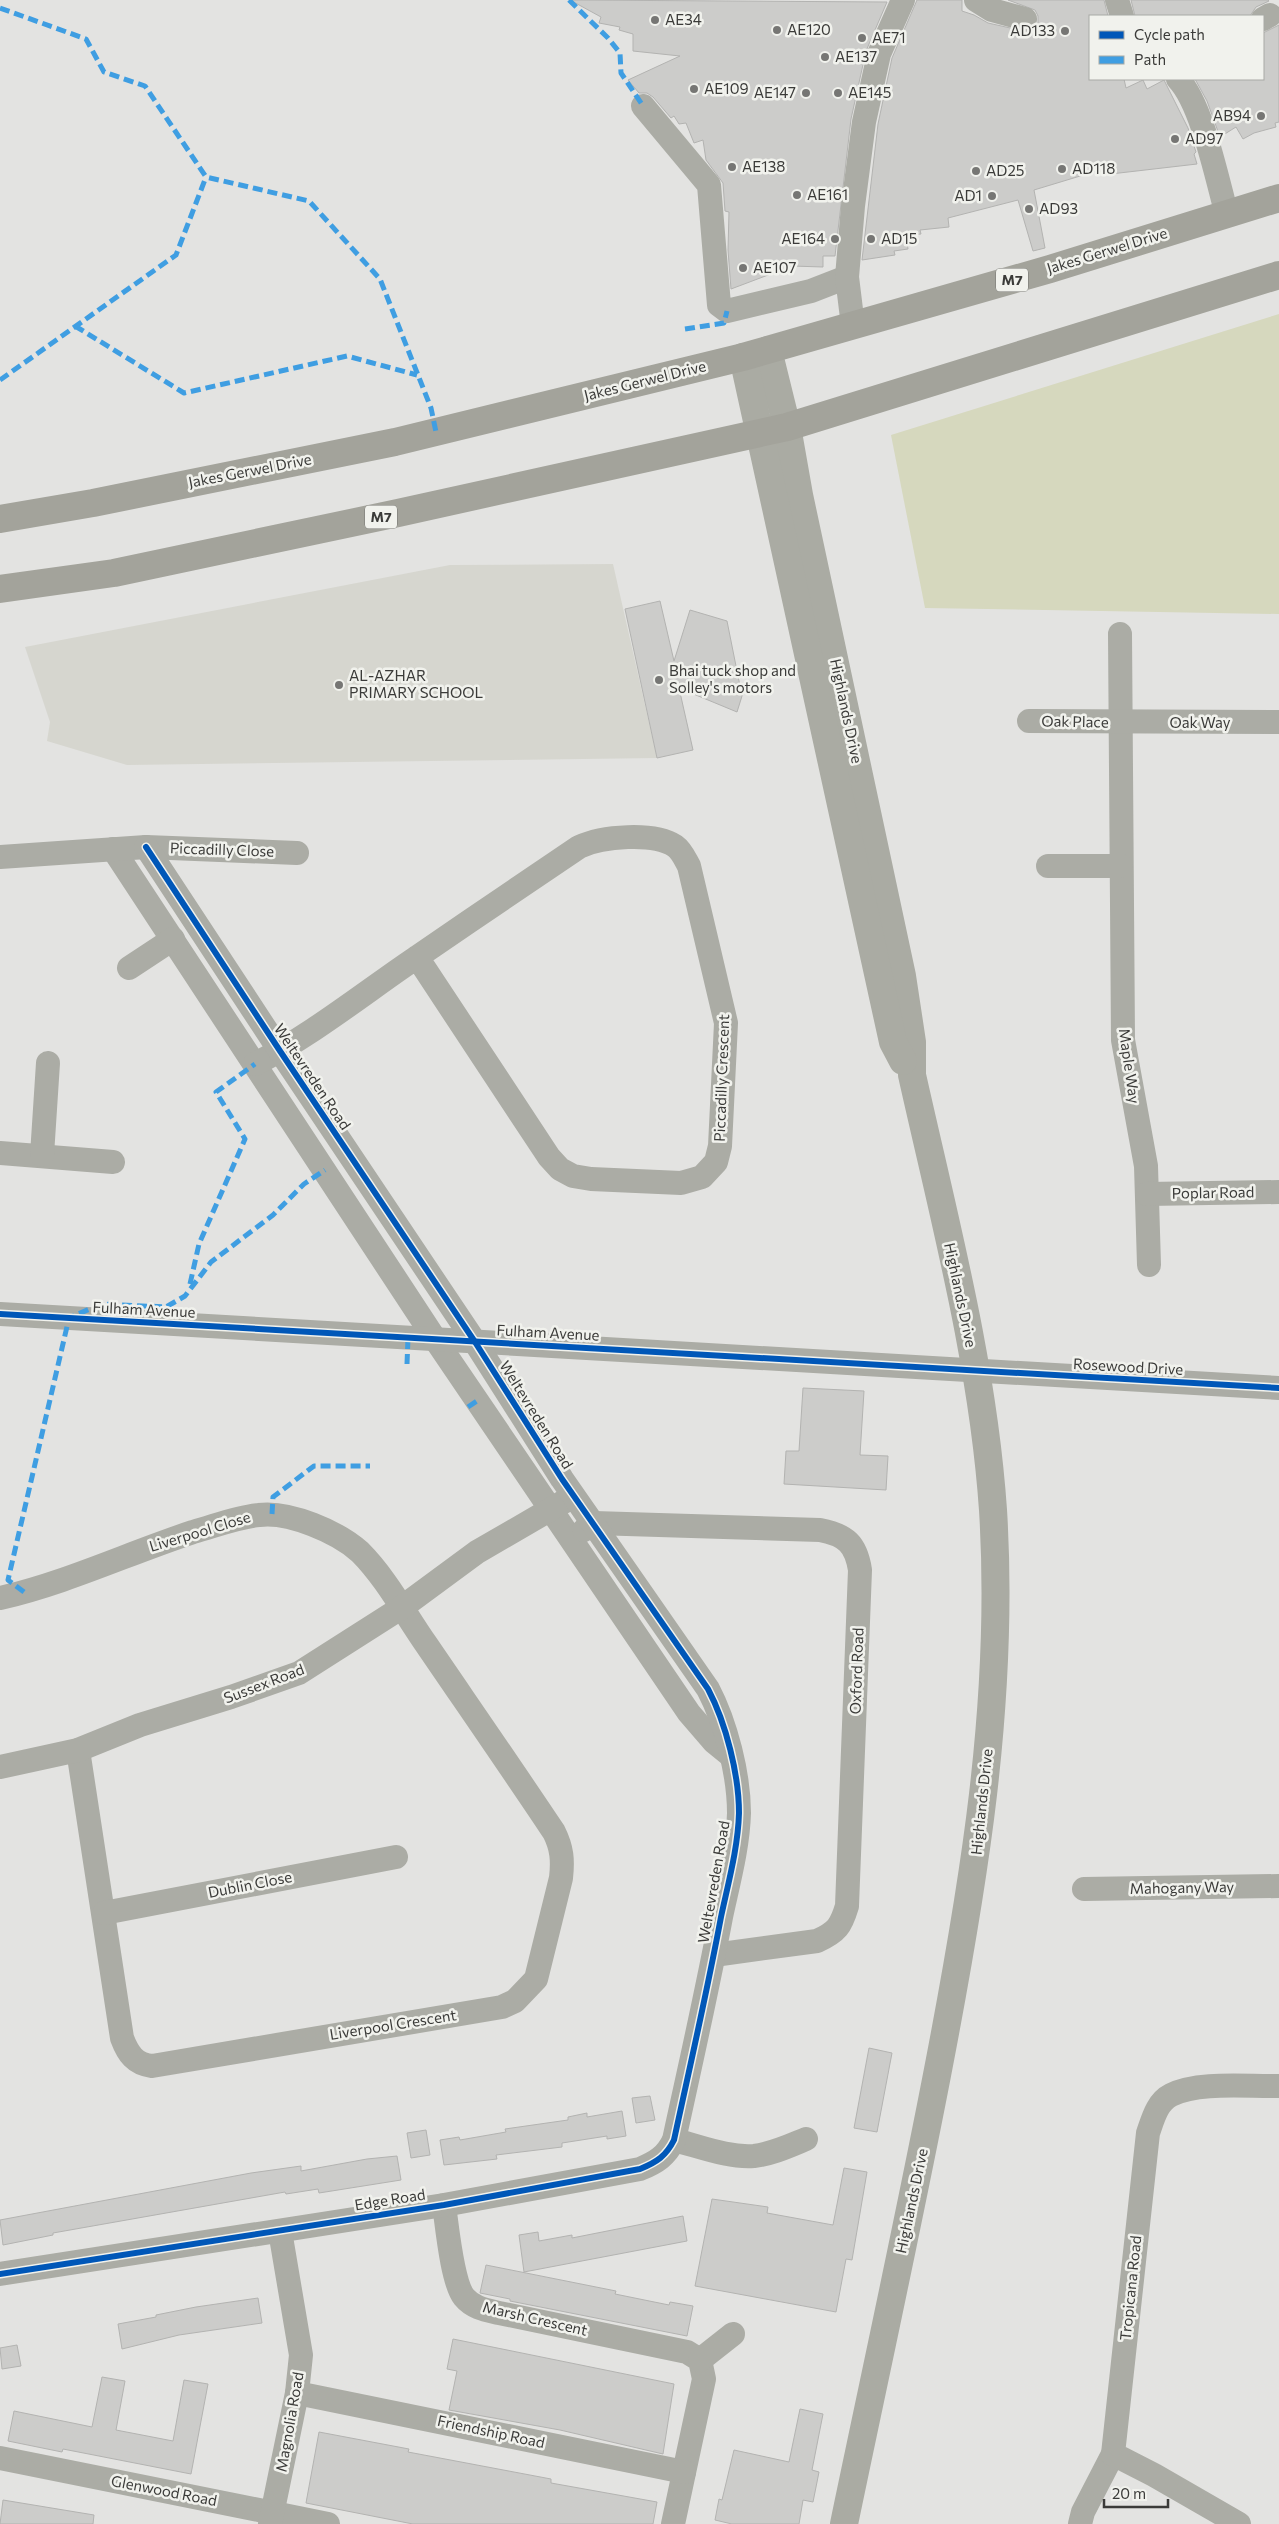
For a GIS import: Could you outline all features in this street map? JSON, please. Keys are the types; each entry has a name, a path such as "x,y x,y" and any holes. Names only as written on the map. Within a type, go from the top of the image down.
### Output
{"main road":[{"name":"Jakes Gerwel Drive","path":"0,519 94,503 395,442 755,354 1279,198"},
{"name":"M7","path":"0,589 114,573 398,513 787,427 1279,275"},
{"name":"Highlands Drive","path":"755,354 787,427 799,495 902,976 912,1042 912,1075 975,1370 986,1438 993,1511 992,1700 984,1793 962,1951 920,2163 844,2524"},
{"name":"Highlands Drive","path":"755,354 761,433 893,1042 912,1075"}],"street":[{"path":"853,326 847,277 854,197 872,79 879,54 903,0"},
{"path":"976,0 992,10 1025,20"},
{"path":"1117,0 1122,15"},
{"path":"1179,80 1186,88 1201,126 1227,215"},
{"path":"642,106 709,185 719,305 727,311 811,291 847,277"},
{"name":"Maple Way","path":"1120,634 1123,1040 1142,1138 1147,1194 1149,1265"},
{"name":"Oak Place","path":"1029,721 1121,722"},
{"name":"Oak Way","path":"1121,722 1279,722"},
{"name":"Piccadilly Crescent","path":"255,1064 280,1051 417,957 579,847 592,841 651,838 676,847 688,866 726,1023 720,1146 713,1167 702,1177 681,1183 591,1179 573,1176 560,1169 549,1157 417,957"},
{"name":"Piccadilly Close","path":"0,857 146,847 297,852"},
{"name":"Weltevreden Road","path":"146,847 575,1495 708,1689 725,1728 737,1784 739,1814 735,1849 694,2044"},
{"path":"114,849 435,1339 689,1713 714,1742 730,1755"},
{"path":"1048,866 1121,866"},
{"path":"129,968 173,939"},
{"path":"42,1155 48,1063"},
{"path":"0,1153 113,1162"},
{"name":"Poplar Road","path":"1147,1194 1279,1192"},
{"name":"Fulham Avenue","path":"0,1314 975,1370"},
{"name":"Rosewood Drive","path":"975,1370 1279,1388"},
{"name":"Sussex Road","path":"0,1767 78,1750 140,1725 231,1697 299,1673 401,1608 477,1552 575,1495"},
{"name":"Liverpool Close","path":"0,1598 24,1592 165,1541 236,1519 272,1514 307,1524 346,1541 360,1553 401,1608"},
{"path":"571,1539 594,1523"},
{"name":"Oxford Road","path":"594,1523 820,1530 837,1534 849,1543 858,1555 860,1570 848,1906 842,1923 832,1934 817,1941 714,1955"},
{"name":"Liverpool Crescent","path":"78,1750 122,2038 130,2055 144,2065 152,2066 502,2007 515,2001 536,1979 544,1955 561,1878 563,1861 560,1845 549,1824 401,1608"},
{"name":"Dublin Close","path":"104,1913 396,1858"},
{"name":"Mahogany Way","path":"1084,1889 1279,1886"},
{"name":"Edge Road","path":"0,2274 280,2231 640,2169 657,2162 668,2152 674,2140 694,2044"},
{"name":"Tropicana Road","path":"1113,2454 1148,2133 1156,2111 1170,2095 1192,2088 1279,2086"},
{"path":"674,2140 742,2156 756,2156 779,2150 806,2139"},
{"name":"Marsh Crescent","path":"444,2204 458,2283 463,2296 470,2303 482,2309 499,2313 687,2352 700,2360"},
{"name":"Magnolia Road","path":"272,2518 301,2368 300,2342 280,2231"},
{"path":"673,2524 704,2379 700,2360 733,2334"},
{"name":"Friendship Road","path":"297,2393 684,2472"},
{"path":"1080,2524 1083,2512 1113,2454 1154,2475 1239,2524"},
{"name":"Glenwood Road","path":"0,2458 272,2518 328,2524"}],"shaded area":[{"name":"AL-AZHAR PRIMARY SCHOOL","path":"613,564 657,758 127,765 47,741 50,722 25,647 450,565"}],"green space":[{"path":"1279,314 1279,614 925,608 891,435"}],"building":[{"path":"570,0 887,2 866,51 851,119 835,256 823,256 823,267 792,266 731,289 728,250 729,212 725,211 723,183 706,160 703,140 694,143 686,123 679,124 674,116 671,118 653,97 647,93 639,93 628,80 680,56 633,51 633,34 619,30 620,27 599,23 601,17"},
{"path":"917,0 962,0 962,11 988,23 1028,32 1034,29 1038,23 1038,16 1035,10 1008,0 1104,0 1108,15 1089,15 1089,80 1124,80 1126,88 1143,80 1147,89 1164,80 1188,128 1196,152 1194,154 1197,164 1102,175 1100,170 1034,190 1045,248 1033,251 1018,200 948,218 949,227 920,230 921,234 906,235 908,249 894,251 895,255 862,260 878,124 892,58"},
{"path":"1131,0 1269,1 1256,7 1251,15 1135,15"},
{"path":"1279,25 1279,122 1275,123 1276,127 1254,133 1243,139 1236,127 1220,137 1207,101 1196,80 1264,80 1264,32"},
{"path":"660,601 674,661 690,610 727,621 742,696 737,712 679,688 693,750 657,758 625,609"},
{"path":"803,1388 864,1391 860,1455 888,1456 886,1490 784,1484 786,1451 799,1451"},
{"path":"869,2048 892,2053 877,2132 854,2128"},
{"path":"650,2096 655,2120 636,2123 632,2098"},
{"path":"622,2111 626,2136 607,2139 607,2136 562,2143 562,2147 496,2155 497,2159 444,2165 440,2140 459,2137 460,2140 506,2132 505,2129 568,2120 568,2117 587,2113 587,2117"},
{"path":"426,2130 430,2155 411,2158 407,2133"},
{"path":"397,2156 401,2180 319,2193 318,2189 286,2194 285,2192 53,2233 53,2235 3,2245 0,2220 251,2173 301,2166 301,2171 367,2159"},
{"path":"844,2168 867,2172 852,2260 846,2259 836,2312 695,2286 712,2199 768,2207 767,2213 833,2225"},
{"path":"683,2216 687,2241 524,2272 519,2235 538,2232 539,2241 572,2235 572,2238"},
{"path":"486,2265 616,2291 615,2294 669,2305 670,2302 693,2306 687,2336 510,2301 510,2299 480,2293"},
{"path":"258,2298 262,2323 179,2335 122,2349 118,2324 196,2307"},
{"path":"453,2339 674,2384 663,2454 560,2430 449,2410 457,2371 447,2369"},
{"path":"17,2345 21,2366 2,2369 0,2348"},
{"path":"102,2377 125,2381 116,2430 173,2441 184,2380 208,2384 191,2474 63,2449 62,2452 8,2441 14,2411 92,2427"},
{"path":"800,2409 823,2414 812,2470 819,2472 813,2502 803,2500 799,2524 732,2524 715,2520 719,2499 722,2500 734,2450 789,2462"},
{"path":"319,2432 409,2449 408,2452 551,2479 551,2483 657,2502 653,2524 413,2524 306,2503"},
{"path":"3,2500 94,2515 93,2524 0,2524"}],"marked path":[{"path":"569,0 608,38 620,53 621,73 643,106"},
{"path":"0,8 86,39 104,72 145,86 206,177 309,201 380,279 431,408 436,432"},
{"path":"0,380 176,255 206,177"},
{"path":"685,329 724,323 727,311"},
{"path":"75,326 184,393 347,356 417,375"},
{"path":"190,1284 199,1244 245,1139 216,1092 255,1064"},
{"path":"24,1592 8,1580 69,1318 101,1304 166,1307 185,1296 211,1262 273,1215 304,1184 325,1170"},
{"path":"407,1364 408,1338"},
{"path":"468,1407 477,1401"},
{"path":"272,1514 273,1497 314,1466 370,1466"}],"cycle path":[{"path":"0,2274 444,2205 640,2169 651,2164 668,2150 674,2140 737,1839 739,1813 734,1766 726,1733 708,1689 562,1479 475,1342 146,847"},
{"path":"0,1314 1279,1388"}],"place":[{"name":"AE34","path":"655,20"},
{"name":"AE120","path":"777,30"},
{"name":"AD133","path":"1065,31"},
{"name":"AE71","path":"862,38"},
{"name":"AE137","path":"825,57"},
{"name":"AE109","path":"694,89"},
{"name":"AE147","path":"806,93"},
{"name":"AE145","path":"838,93"},
{"name":"AB94","path":"1261,116"},
{"name":"AD97","path":"1175,139"},
{"name":"AE138","path":"732,167"},
{"name":"AD118","path":"1062,169"},
{"name":"AD25","path":"976,171"},
{"name":"AE161","path":"797,195"},
{"name":"AD1","path":"992,196"},
{"name":"AD93","path":"1029,209"},
{"name":"AE164","path":"835,239"},
{"name":"AD15","path":"871,239"},
{"name":"AE107","path":"743,268"},
{"name":"Bhai tuck shop and Solley's motors","path":"659,680"},
{"name":"AL-AZHAR PRIMARY SCHOOL","path":"339,685"}]}
